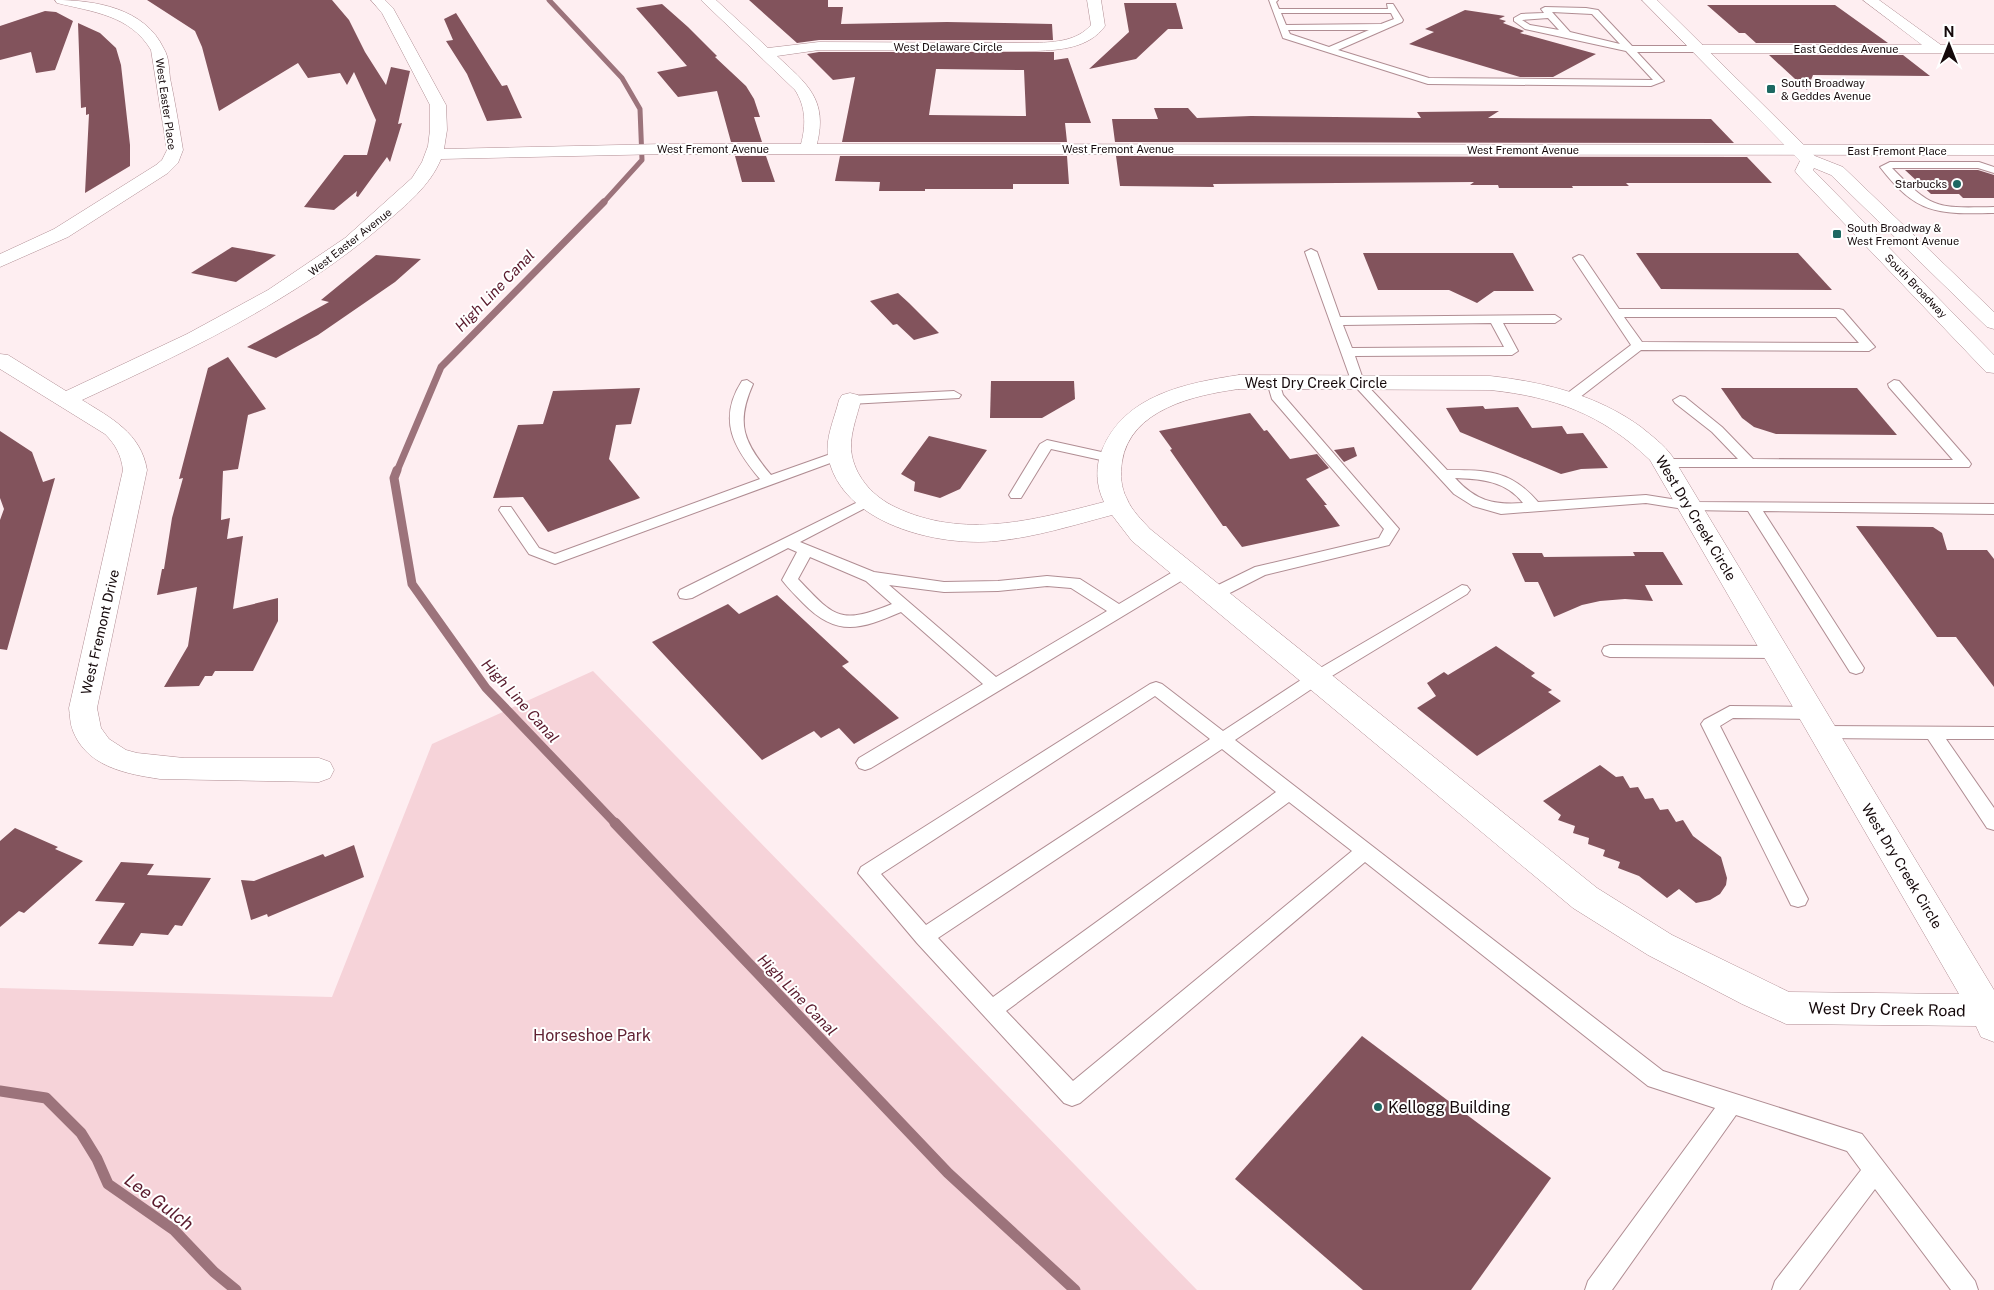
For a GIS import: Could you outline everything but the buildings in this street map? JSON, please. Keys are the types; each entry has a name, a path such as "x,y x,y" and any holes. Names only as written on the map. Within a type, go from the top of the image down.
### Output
{"street":[{"name":"West Easter Place","path":"0,261 61,234 162,169 168,163 175,150 158,50 154,42 141,28 127,19 91,6 62,0"},
{"name":"West Easter Avenue","path":"67,399 200,338 252,310 339,253 408,195 426,171 435,154 440,132 440,113 438,105 388,11 378,0"},
{"path":"708,0 766,53 802,88 809,98 814,114 808,148"},
{"name":"West Delaware Circle","path":"766,53 819,46 1036,47 1059,45 1076,41 1093,32 1098,26 1094,0"},
{"name":"South Broadway","path":"1649,0 1805,156 1837,171 1994,323"},
{"path":"1870,0 1938,49"},
{"name":"East Geddes Avenue","path":"1698,49 1994,49"},
{"name":"West Fremont Avenue","path":"435,154 808,148 1805,156"},
{"name":"East Fremont Place","path":"1805,156 1994,150"},
{"name":"South Broadway","path":"1805,156 1804,171 1994,367"},
{"name":"West Fremont Drive","path":"0,360 67,399 113,429 125,440 134,458 135,470 83,708 83,721 90,738 105,752 134,764 163,769 319,770"},
{"name":"West Dry Creek Circle","path":"1786,1008 1660,945 1585,898 1141,534 1118,506 1110,488 1110,458 1117,439 1133,420 1152,406 1174,396 1239,382 1490,383 1532,388 1570,398 1608,414 1627,426 1644,440 1664,464 1992,1013"},
{"path":"850,400 841,437 839,455 846,474 868,501 882,511 926,527 959,532 993,533 1026,528 1118,506"},
{"name":"West Dry Creek Road","path":"1786,1008 1992,1013"}],"lane":[{"path":"1274,0 1272,1 1286,36 1428,81 1641,83 1659,81 1629,49 1595,12 1586,10 1548,12 1521,16 1518,18 1518,21 1528,27 1629,49 1698,49"},
{"path":"1330,50 1399,20 1386,0"},
{"path":"1538,0 1566,34"},
{"path":"1276,11 1393,10"},
{"path":"1283,28 1383,27"},
{"path":"1994,170 1979,165 1890,165 1885,167 1922,202 1931,207 1952,210 1994,210"},
{"path":"1311,252 1358,383 1459,491 1478,503 1501,509 1646,499 1690,506 1994,509"},
{"path":"1579,258 1638,346"},
{"path":"1570,398 1638,346 1869,347 1839,313 1616,313"},
{"path":"1336,321 1555,319"},
{"path":"1348,352 1512,351 1494,320"},
{"path":"1214,594 1260,571 1384,542 1392,529 1277,396 1273,382"},
{"path":"747,384 738,400 735,424 744,452 769,481"},
{"path":"1664,464 1964,464 1894,384"},
{"path":"850,400 954,395"},
{"path":"1680,400 1728,438 1750,464"},
{"path":"1016,495 1048,444 1110,458"},
{"path":"506,510 534,551 556,559 839,455"},
{"path":"1443,474 1475,474 1497,479 1517,488 1534,507"},
{"path":"686,594 868,501"},
{"path":"1753,507 1856,668"},
{"path":"787,542 871,577 944,587 998,586 1046,581 1075,583 1119,612"},
{"path":"806,550 790,580 830,617 847,622 871,618 903,605"},
{"path":"865,763 1186,571"},
{"path":"871,577 995,685"},
{"path":"924,937 1316,678 1462,590"},
{"path":"1610,651 1776,652"},
{"path":"1365,851 1072,1096 924,937 868,872 1156,688 1222,740 1365,851 1656,1078 1854,1142 1966,1290"},
{"path":"1798,898 1710,724 1730,712 1932,732 1994,733"},
{"path":"1932,732 1994,823"},
{"path":"991,1010 1289,792"},
{"path":"1597,1290 1732,1102"},
{"path":"1784,1290 1875,1170"}],"green space":[{"name":"Horseshoe Park","path":"593,671 1197,1290 0,1290 0,988 332,997 432,744"}],"waterway":[{"name":"High Line Canal","path":"549,0 622,78 640,109 642,160 603,203"},
{"name":"High Line Canal","path":"397,471 441,367 604,202"},
{"name":"High Line Canal","path":"397,470 394,478 412,584 486,688 616,824"},
{"name":"High Line Canal","path":"615,823 948,1173 1075,1290"},
{"name":"Lee Gulch","path":"0,1091 46,1098 81,1133 97,1159 108,1184 174,1230 214,1272 236,1290"}],"place":[{"name":"South Broadway & Geddes Avenue","path":"1771,89"},
{"name":"Starbucks","path":"1957,184"},
{"name":"South Broadway & West Fremont Avenue","path":"1837,234"},
{"name":"Kellogg Building","path":"1378,1107"}]}
